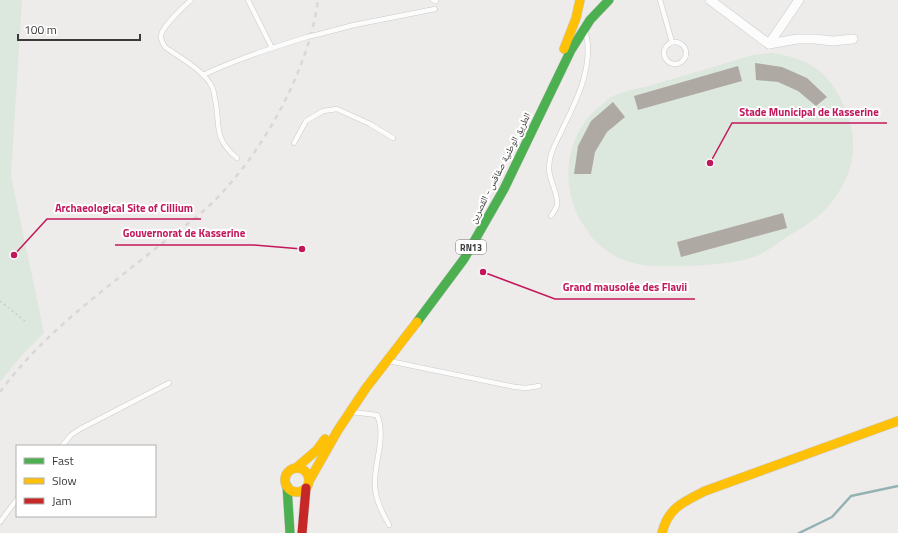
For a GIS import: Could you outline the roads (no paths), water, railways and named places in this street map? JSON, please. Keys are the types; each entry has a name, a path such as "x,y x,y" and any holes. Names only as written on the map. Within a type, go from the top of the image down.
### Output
{"main road":[{"name":"الطريق الوطنية صفاقس - القصرين","path":"296,468 317,450 365,381 398,339 472,233 503,178 564,50 576,18 580,0"},
{"name":"الطريق الوطنية صفاقس - القصرين","path":"302,533 301,525 308,484 338,430 366,388 464,259 504,189 571,50 584,27 609,0"},
{"path":"662,533 665,520 676,507 686,500 725,483 898,421"},
{"path":"287,486 292,491 296,492 303,490 308,484 306,473 296,468"},
{"name":"RN13","path":"290,533 287,486 285,482 287,475 292,469 296,468"}],"street":[{"path":"710,0 769,44 797,39 814,38 833,41 853,39"},
{"path":"769,44 799,0"}],"lane":[{"path":"191,0 183,7 161,34 162,41 165,47 203,75 212,87 220,138 228,150 237,158"},
{"path":"248,0 272,48"},
{"path":"661,0 672,42"},
{"path":"203,75 222,66 307,37 435,9"},
{"path":"551,216 557,206 548,167 552,152 574,105 586,73 588,42 584,27"},
{"path":"676,41 682,44 686,50 685,58 679,63 671,64 664,55 664,48 672,42 676,41"},
{"path":"294,143 306,121 323,111 337,109 370,124 393,138"},
{"path":"387,361 515,387 526,388 539,386"},
{"path":"63,445 71,435 80,429 170,383"},
{"path":"350,412 377,415 379,421 379,450 374,485 377,502 389,525"},
{"path":"0,522 16,500"}],"waterway":[{"path":"799,533 832,517 851,496 898,486"}],"railway":[{"path":"0,392 17,370 56,330 199,215 229,185 247,162 280,111 304,55 313,27 318,0"}],"place":[{"name":"Stade Municipal de Kasserine","path":"710,163"},
{"name":"Gouvernorat de Kasserine","path":"302,249"},
{"name":"Archaeological Site of Cillium","path":"14,255"},
{"name":"Grand mausolée des Flavii","path":"483,272"}]}
